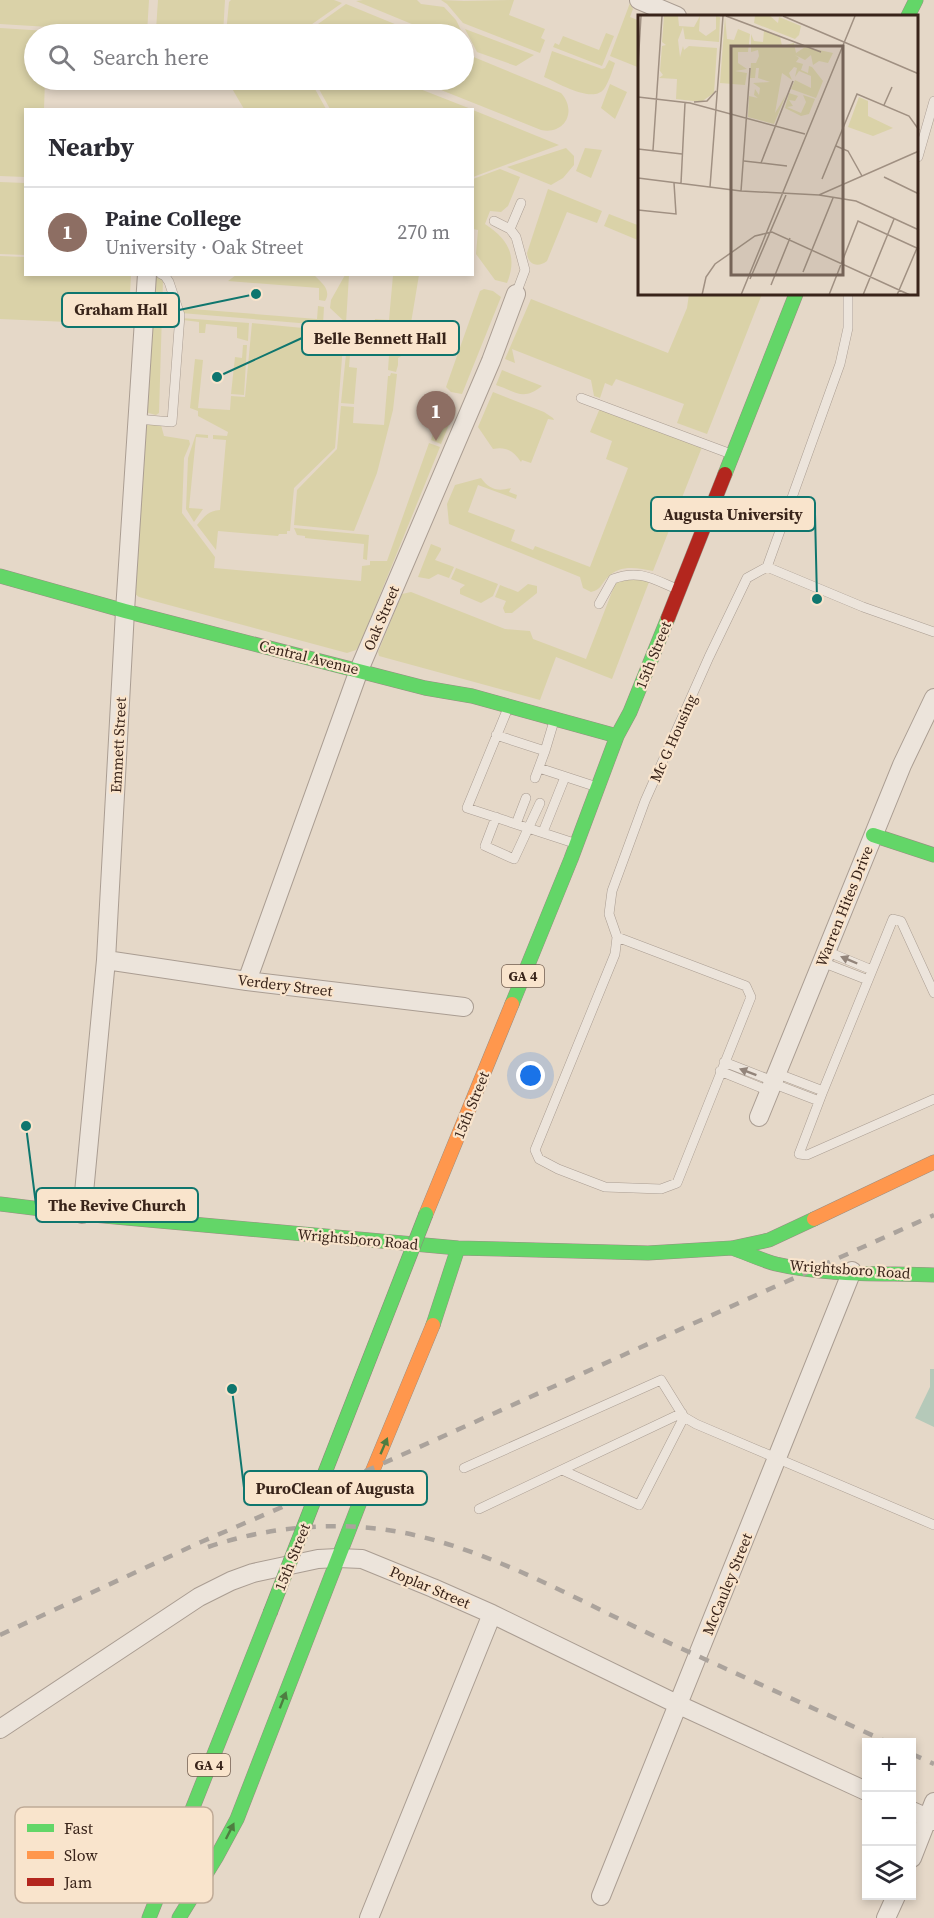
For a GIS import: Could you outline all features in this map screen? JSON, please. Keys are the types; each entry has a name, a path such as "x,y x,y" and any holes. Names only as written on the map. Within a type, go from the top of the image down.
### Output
{"main road":[{"path":"908,15 916,0"},
{"name":"15th Street","path":"193,1807 426,1214 617,736 630,712 795,296"},
{"name":"Central Avenue","path":"0,576 125,611 425,688 509,705 617,736"},
{"path":"873,835 934,855"},
{"path":"732,1248 769,1239 934,1162"},
{"name":"Wrightsboro Road","path":"0,1204 82,1214 458,1248 648,1252 732,1248 776,1263 816,1269 934,1275"},
{"path":"213,1863 237,1819 338,1558 409,1388 448,1285 458,1248"},
{"name":"15th Street","path":"149,1918 155,1903"},
{"path":"179,1918 188,1903"}],"street":[{"path":"639,0 675,15"},
{"name":"Emmett Street","path":"82,1214 106,960 125,611 147,276"},
{"name":"Oak Street","path":"247,981 359,670 490,361 516,294"},
{"name":"Warren Hites Drive","path":"759,1117 902,765 934,698"},
{"name":"Verdery Street","path":"106,960 247,981 464,1007"},
{"name":"McCauley Street","path":"600,1896 679,1705 852,1271"},
{"name":"Poplar Street","path":"0,1729 199,1597 220,1586 253,1573 318,1559 362,1559 492,1614 679,1705 862,1789"},
{"path":"369,1918 492,1614"},
{"path":"916,1846 927,1813"},
{"path":"886,1918 894,1900"}],"lane":[{"path":"919,154 934,101"},
{"path":"924,136 934,141"},
{"path":"510,229 521,203"},
{"path":"494,221 510,229 516,237 525,270 516,294"},
{"path":"137,419 172,422 180,315 165,276"},
{"path":"848,296 848,328 840,364 767,567 863,607 934,632"},
{"path":"582,398 732,454"},
{"name":"Mc G Housing","path":"617,937 609,914 612,891 645,801 747,578 767,567"},
{"path":"599,604 613,579 626,574 644,575 679,590"},
{"path":"509,705 467,808 576,843"},
{"path":"535,778 555,718"},
{"path":"496,735 545,751"},
{"path":"539,768 598,787"},
{"path":"547,783 552,772"},
{"path":"543,832 565,777"},
{"path":"516,824 526,798"},
{"path":"496,817 485,846 514,859 540,803"},
{"path":"934,993 901,921 893,919 799,1154 807,1155 934,1099"},
{"path":"617,937 746,986 750,997 722,1067 677,1183 661,1189 605,1187 539,1159 535,1150 615,954 617,937"},
{"path":"824,956 872,970"},
{"path":"824,956 868,980"},
{"path":"722,1067 773,1082 819,1101"},
{"path":"773,1082 823,1091"},
{"path":"465,1468 661,1380 683,1415 696,1425 934,1525"},
{"path":"562,1470 639,1505 683,1415"},
{"path":"479,1509 683,1415"}],"shaded area":[{"path":"0,0 149,0 148,24 0,24"},
{"path":"158,0 225,0 224,24 156,24"},
{"path":"231,0 334,0 342,3 312,24 227,24"},
{"path":"417,0 421,4 444,7 458,24 412,24 356,1"},
{"path":"441,0 514,0 509,15 545,29 541,38 545,40 540,53 474,27 474,24 463,23"},
{"path":"630,3 633,9 630,17 638,20 638,67 610,56"},
{"path":"346,4 395,24 318,24"},
{"path":"0,28 24,30 24,90 45,90 44,108 24,108 24,177 0,176"},
{"path":"474,32 534,55 516,66 477,52 474,46"},
{"path":"606,33 614,36 602,66 553,47 555,43 559,45 563,36 599,50"},
{"path":"552,51 602,69 609,60 615,63 604,89 599,93 584,93 544,77"},
{"path":"474,57 561,93 568,107 566,120 557,129 541,130 441,90 474,90"},
{"path":"610,84 627,92 615,119 601,108"},
{"path":"233,90 316,90 325,108 243,108"},
{"path":"320,90 423,90 468,108 329,108"},
{"path":"474,110 559,145 474,177"},
{"path":"566,148 574,156 574,165 563,178 551,185 507,167"},
{"path":"585,148 602,150 591,178 576,171"},
{"path":"500,169 520,177 508,206 501,212 490,211 485,224 500,236 509,249 511,264 507,283 495,280 476,254 478,230 474,229 474,179"},
{"path":"0,182 24,183 24,255 0,254"},
{"path":"548,189 602,211 597,223 567,212 547,261 537,265 531,263 527,253"},
{"path":"609,214 638,225 638,240 604,226"},
{"path":"0,256 24,257 24,276 131,276 129,314 122,320 116,311 112,314 113,324 0,319"},
{"path":"235,276 315,276 325,287 327,297 325,301 319,300 319,288 228,281"},
{"path":"344,276 349,276 346,323 330,308 331,300"},
{"path":"393,276 419,276 406,353 398,358 396,372 388,370 390,341 359,338 358,349 346,349 347,332 373,335 375,319 389,320"},
{"path":"152,277 161,277 163,280 159,413 156,415 145,412"},
{"path":"484,289 493,291 501,297 462,394 451,392 446,387 480,291"},
{"path":"689,296 761,296 707,434 677,423 684,404 616,379 612,386 605,383 600,398 594,396 591,380 512,349 515,363 505,359 531,299 668,353 687,308"},
{"path":"318,306 324,307 323,325 181,313 181,309 192,309 317,319"},
{"path":"181,318 249,323 248,341 237,338 237,327 206,324 205,333 199,333 199,322"},
{"path":"252,323 344,332 335,448 294,488 290,531 287,531 287,534 278,536 218,531 216,550 197,525 210,513 220,510 226,440 213,439 213,435 227,436 228,432 198,416 198,411 190,408 195,359 203,360 198,408 230,410 231,396 245,397"},
{"path":"243,345 247,345 244,395 231,394 235,357 242,358"},
{"path":"346,354 350,355 349,367 357,368 354,404 341,403"},
{"path":"502,370 542,386 530,393 520,394 496,385"},
{"path":"391,373 397,374 393,410 377,473 354,531 294,525 297,490 337,449 341,406 354,407 353,423 384,425 388,376"},
{"path":"493,392 544,412 553,418 554,420 548,419 531,463 522,460 521,462 516,455 506,449 493,449 478,427"},
{"path":"442,399 446,399 456,408 441,444 431,440 434,430 431,429"},
{"path":"600,408 702,447 653,571 629,568 618,570 599,588 591,592 583,588 580,577 449,524 447,504 455,485 481,478 494,489 511,488 509,492 517,495 516,499 478,485 468,512 515,530 511,541 533,550 535,546 590,567 628,468 606,459 612,441 590,432"},
{"path":"145,423 161,425 164,436 189,440 190,444 184,458 182,513 215,557 214,568 361,581 362,566 370,565 370,561 387,561 429,443 440,447 356,650 347,653 139,597 135,594"},
{"path":"196,434 208,435 208,438 196,437 189,508 203,509 194,522 186,509 188,458"},
{"path":"294,528 369,535 367,560 363,559 364,544 305,538 305,536 297,535"},
{"path":"431,544 441,548 435,560 454,567 449,578 438,574 429,579 418,577"},
{"path":"456,568 498,584 493,596 481,603 460,594 460,589 465,585 451,579"},
{"path":"639,578 649,582 612,679 556,657 540,700 379,656 378,652 402,594 411,592 505,629 530,631 533,639 586,659 615,584 622,579"},
{"path":"528,584 537,586 537,593 512,613 505,613 503,608 506,601 495,597 500,585 518,592"},
{"path":"930,1369 934,1369 934,1427 915,1418 930,1387"}],"railway":[{"path":"0,1635 201,1542 375,1467 934,1215"},
{"path":"208,1547 256,1534 331,1526 381,1529 437,1541 531,1576 652,1635 878,1738"},
{"path":"916,1756 934,1764"}],"traffic: fast":[{"path":"908,15 916,0"},
{"path":"725,474 795,296"},
{"path":"0,576 125,611 425,688 472,696 617,736"},
{"path":"512,1004 571,859 617,736 630,712 668,618"},
{"path":"873,835 934,855"},
{"path":"0,1204 82,1214 458,1248 648,1253 732,1248 769,1240 814,1219"},
{"path":"270,1613 426,1214"},
{"path":"433,1325 458,1248"},
{"path":"732,1248 765,1261 795,1268 855,1273 934,1275"},
{"path":"213,1863 237,1819 363,1494"},
{"path":"193,1807 270,1613"},
{"path":"149,1918 155,1903"},
{"path":"179,1918 188,1903"}],"traffic: slow":[{"path":"426,1214 512,1004"},
{"path":"814,1219 934,1162"},
{"path":"363,1494 433,1325"}],"traffic: jam":[{"path":"668,618 725,474"}],"place":[{"name":"Graham Hall","path":"256,294"},
{"name":"Belle Bennett Hall","path":"217,377"},
{"name":"Paine College","path":"436,441"},
{"name":"Augusta University","path":"817,599"},
{"name":"The Revive Church","path":"26,1126"},
{"name":"PuroClean of Augusta","path":"232,1389"}]}
